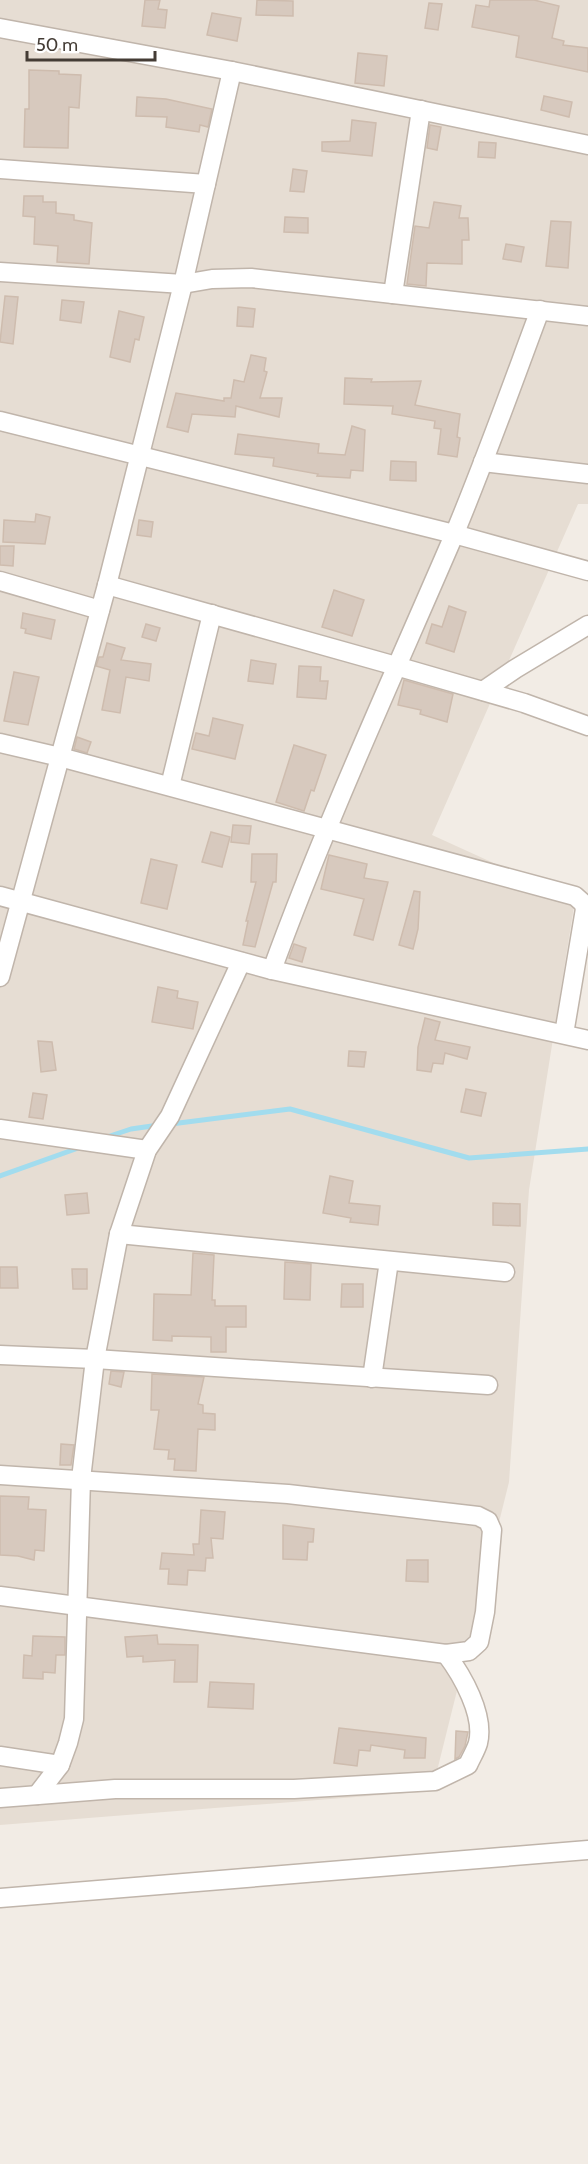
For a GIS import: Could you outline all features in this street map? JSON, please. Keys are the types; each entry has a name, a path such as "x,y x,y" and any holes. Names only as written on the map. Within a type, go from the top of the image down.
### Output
{"street":[{"path":"0,28 232,71 588,145"},
{"path":"0,977 107,585 183,284 232,71"},
{"path":"393,294 421,110"},
{"path":"0,169 206,184"},
{"path":"0,272 183,284 212,279 251,278 588,316"},
{"path":"272,970 298,898 454,534 540,310"},
{"path":"0,421 454,534 588,571"},
{"path":"483,462 588,474"},
{"path":"0,581 100,609"},
{"path":"107,585 396,666 455,685 483,691 588,726"},
{"path":"170,786 212,614"},
{"path":"483,691 588,625"},
{"path":"0,743 170,786 575,896 583,903 585,909 564,1034"},
{"path":"0,896 272,970 588,1040"},
{"path":"37,1795 60,1765 74,1719 81,1479 95,1359 119,1234 147,1150 170,1116 242,962"},
{"path":"0,1129 147,1150"},
{"path":"119,1234 504,1272"},
{"path":"372,1378 389,1261"},
{"path":"0,1355 95,1359 488,1386"},
{"path":"0,1475 288,1494 478,1516 488,1521 492,1530 485,1612 479,1642 469,1652 446,1654 0,1596"},
{"path":"0,1798 115,1789 294,1789 435,1781 468,1765 478,1741 476,1708 458,1670 446,1654"},
{"path":"0,1756 60,1765"},
{"path":"0,1898 588,1850"}],"shaded area":[{"path":"0,0 588,0 588,504 578,504 432,835 575,900 529,1190 509,1482 432,1791 0,1825"}],"building":[{"path":"145,0 160,0 158,9 167,10 165,28 142,26"},
{"path":"257,0 293,1 293,16 256,15"},
{"path":"490,0 534,0 559,6 552,38 564,41 563,45 588,48 588,72 516,57 519,36 472,27 476,5 489,7"},
{"path":"429,3 442,4 438,30 425,28"},
{"path":"212,13 241,18 237,41 207,35"},
{"path":"358,53 387,56 384,86 355,83"},
{"path":"29,70 59,71 59,74 81,75 79,108 69,107 68,148 24,147 25,109 29,109"},
{"path":"544,96 572,102 569,117 541,110"},
{"path":"137,97 166,99 212,109 208,127 200,125 199,132 166,127 167,117 136,116"},
{"path":"352,120 376,123 372,156 322,151 322,142 350,141"},
{"path":"430,125 441,127 437,150 427,148"},
{"path":"479,142 496,143 495,158 478,157"},
{"path":"293,169 307,171 304,192 290,191"},
{"path":"24,196 43,196 43,202 56,202 56,213 74,215 74,220 92,223 89,264 57,262 58,246 34,244 35,217 23,216"},
{"path":"434,202 461,206 459,218 468,218 469,240 462,240 462,264 427,263 426,286 407,284 415,226 429,228"},
{"path":"285,217 308,218 308,233 284,232"},
{"path":"551,221 571,222 568,268 546,266"},
{"path":"506,244 524,247 521,262 503,259"},
{"path":"5,296 18,297 13,344 0,342"},
{"path":"62,300 84,302 81,323 60,320"},
{"path":"238,307 255,309 253,327 237,326"},
{"path":"119,311 144,317 139,340 135,339 130,362 110,357"},
{"path":"251,355 266,358 264,371 267,372 260,398 282,398 279,417 236,406 235,417 192,414 188,432 167,427 176,393 224,401 224,398 231,398 234,380 244,382"},
{"path":"345,378 372,379 371,382 421,381 415,405 460,414 457,457 438,454 441,429 434,428 435,421 392,414 393,406 344,404"},
{"path":"352,426 365,430 363,471 351,470 350,478 317,476 318,474 273,466 274,458 235,454 238,434 319,444 318,453 345,455"},
{"path":"391,461 416,462 416,481 390,480"},
{"path":"36,514 50,517 45,544 3,542 4,520 35,522"},
{"path":"139,520 153,522 151,537 137,535"},
{"path":"0,546 14,546 13,566 0,565"},
{"path":"334,590 364,600 352,636 322,627"},
{"path":"449,606 466,612 454,652 426,643 432,624 442,627"},
{"path":"23,613 55,620 51,639 25,633 26,629 21,628"},
{"path":"146,624 160,628 156,641 142,637"},
{"path":"107,643 125,648 121,660 151,664 149,681 126,677 120,713 102,710 110,670 96,666 99,657 103,657"},
{"path":"251,660 276,664 273,684 248,681"},
{"path":"299,666 321,667 320,681 328,681 326,699 297,697"},
{"path":"14,672 39,677 28,725 4,721"},
{"path":"404,680 453,694 447,722 420,714 421,710 398,705"},
{"path":"213,718 243,725 235,759 192,749 196,733 209,736"},
{"path":"77,737 91,742 87,753 74,749"},
{"path":"294,745 326,755 314,791 311,790 304,811 276,802"},
{"path":"233,825 251,826 249,844 231,842"},
{"path":"211,832 230,837 222,867 202,862"},
{"path":"252,854 277,854 276,882 273,882 255,947 243,945 248,921 246,921 256,882 251,882"},
{"path":"329,855 367,864 364,878 388,882 373,940 354,935 364,899 321,889"},
{"path":"151,859 177,865 167,909 141,903"},
{"path":"414,891 420,892 418,929 413,949 399,945"},
{"path":"294,944 306,948 302,962 289,958"},
{"path":"158,987 178,991 177,998 198,1002 193,1029 152,1022"},
{"path":"425,1018 440,1022 435,1040 470,1047 467,1059 445,1053 443,1064 433,1063 431,1072 417,1070 418,1047"},
{"path":"38,1041 52,1042 56,1070 41,1072"},
{"path":"349,1051 366,1052 364,1067 348,1066"},
{"path":"466,1089 486,1093 481,1116 461,1112"},
{"path":"33,1093 47,1095 43,1119 29,1117"},
{"path":"330,1176 353,1181 349,1203 380,1206 378,1225 350,1222 351,1218 323,1213"},
{"path":"87,1193 89,1213 67,1215 65,1195"},
{"path":"493,1203 520,1204 520,1226 493,1225"},
{"path":"193,1253 214,1255 212,1300 215,1300 215,1306 246,1306 246,1327 226,1327 226,1352 211,1352 211,1337 172,1336 172,1341 153,1340 154,1294 191,1295"},
{"path":"285,1262 311,1264 310,1300 284,1299"},
{"path":"0,1267 17,1267 18,1288 0,1288"},
{"path":"72,1269 87,1269 87,1289 73,1289"},
{"path":"342,1284 363,1284 363,1307 341,1307"},
{"path":"111,1371 124,1372 121,1387 109,1384"},
{"path":"152,1374 204,1377 198,1404 203,1405 203,1413 215,1414 215,1430 198,1429 196,1471 174,1470 175,1459 168,1459 169,1450 154,1449 159,1410 151,1410"},
{"path":"61,1444 74,1445 71,1465 60,1465"},
{"path":"0,1496 29,1497 28,1509 46,1510 44,1551 35,1550 34,1560 0,1555"},
{"path":"201,1510 225,1512 223,1539 211,1538 213,1558 206,1558 205,1571 188,1570 187,1585 168,1584 169,1569 160,1569 162,1553 194,1555 193,1544 199,1544"},
{"path":"283,1525 314,1529 313,1542 308,1542 307,1560 283,1559"},
{"path":"407,1560 428,1560 428,1582 406,1581"},
{"path":"157,1635 158,1644 198,1645 197,1682 174,1682 175,1660 143,1662 143,1656 127,1657 125,1637"},
{"path":"33,1636 65,1637 65,1655 56,1655 55,1673 43,1672 43,1679 23,1678 24,1655 32,1656"},
{"path":"210,1682 254,1684 253,1709 208,1707"},
{"path":"339,1728 426,1738 425,1758 404,1758 405,1750 371,1745 370,1751 359,1750 357,1766 334,1763"},
{"path":"456,1731 468,1732 465,1746 459,1757 455,1759"}],"waterway":[{"path":"171,1124 290,1109 469,1158 588,1149"},
{"path":"107,1137 131,1129 159,1125"},
{"path":"0,1176 81,1147"}]}
